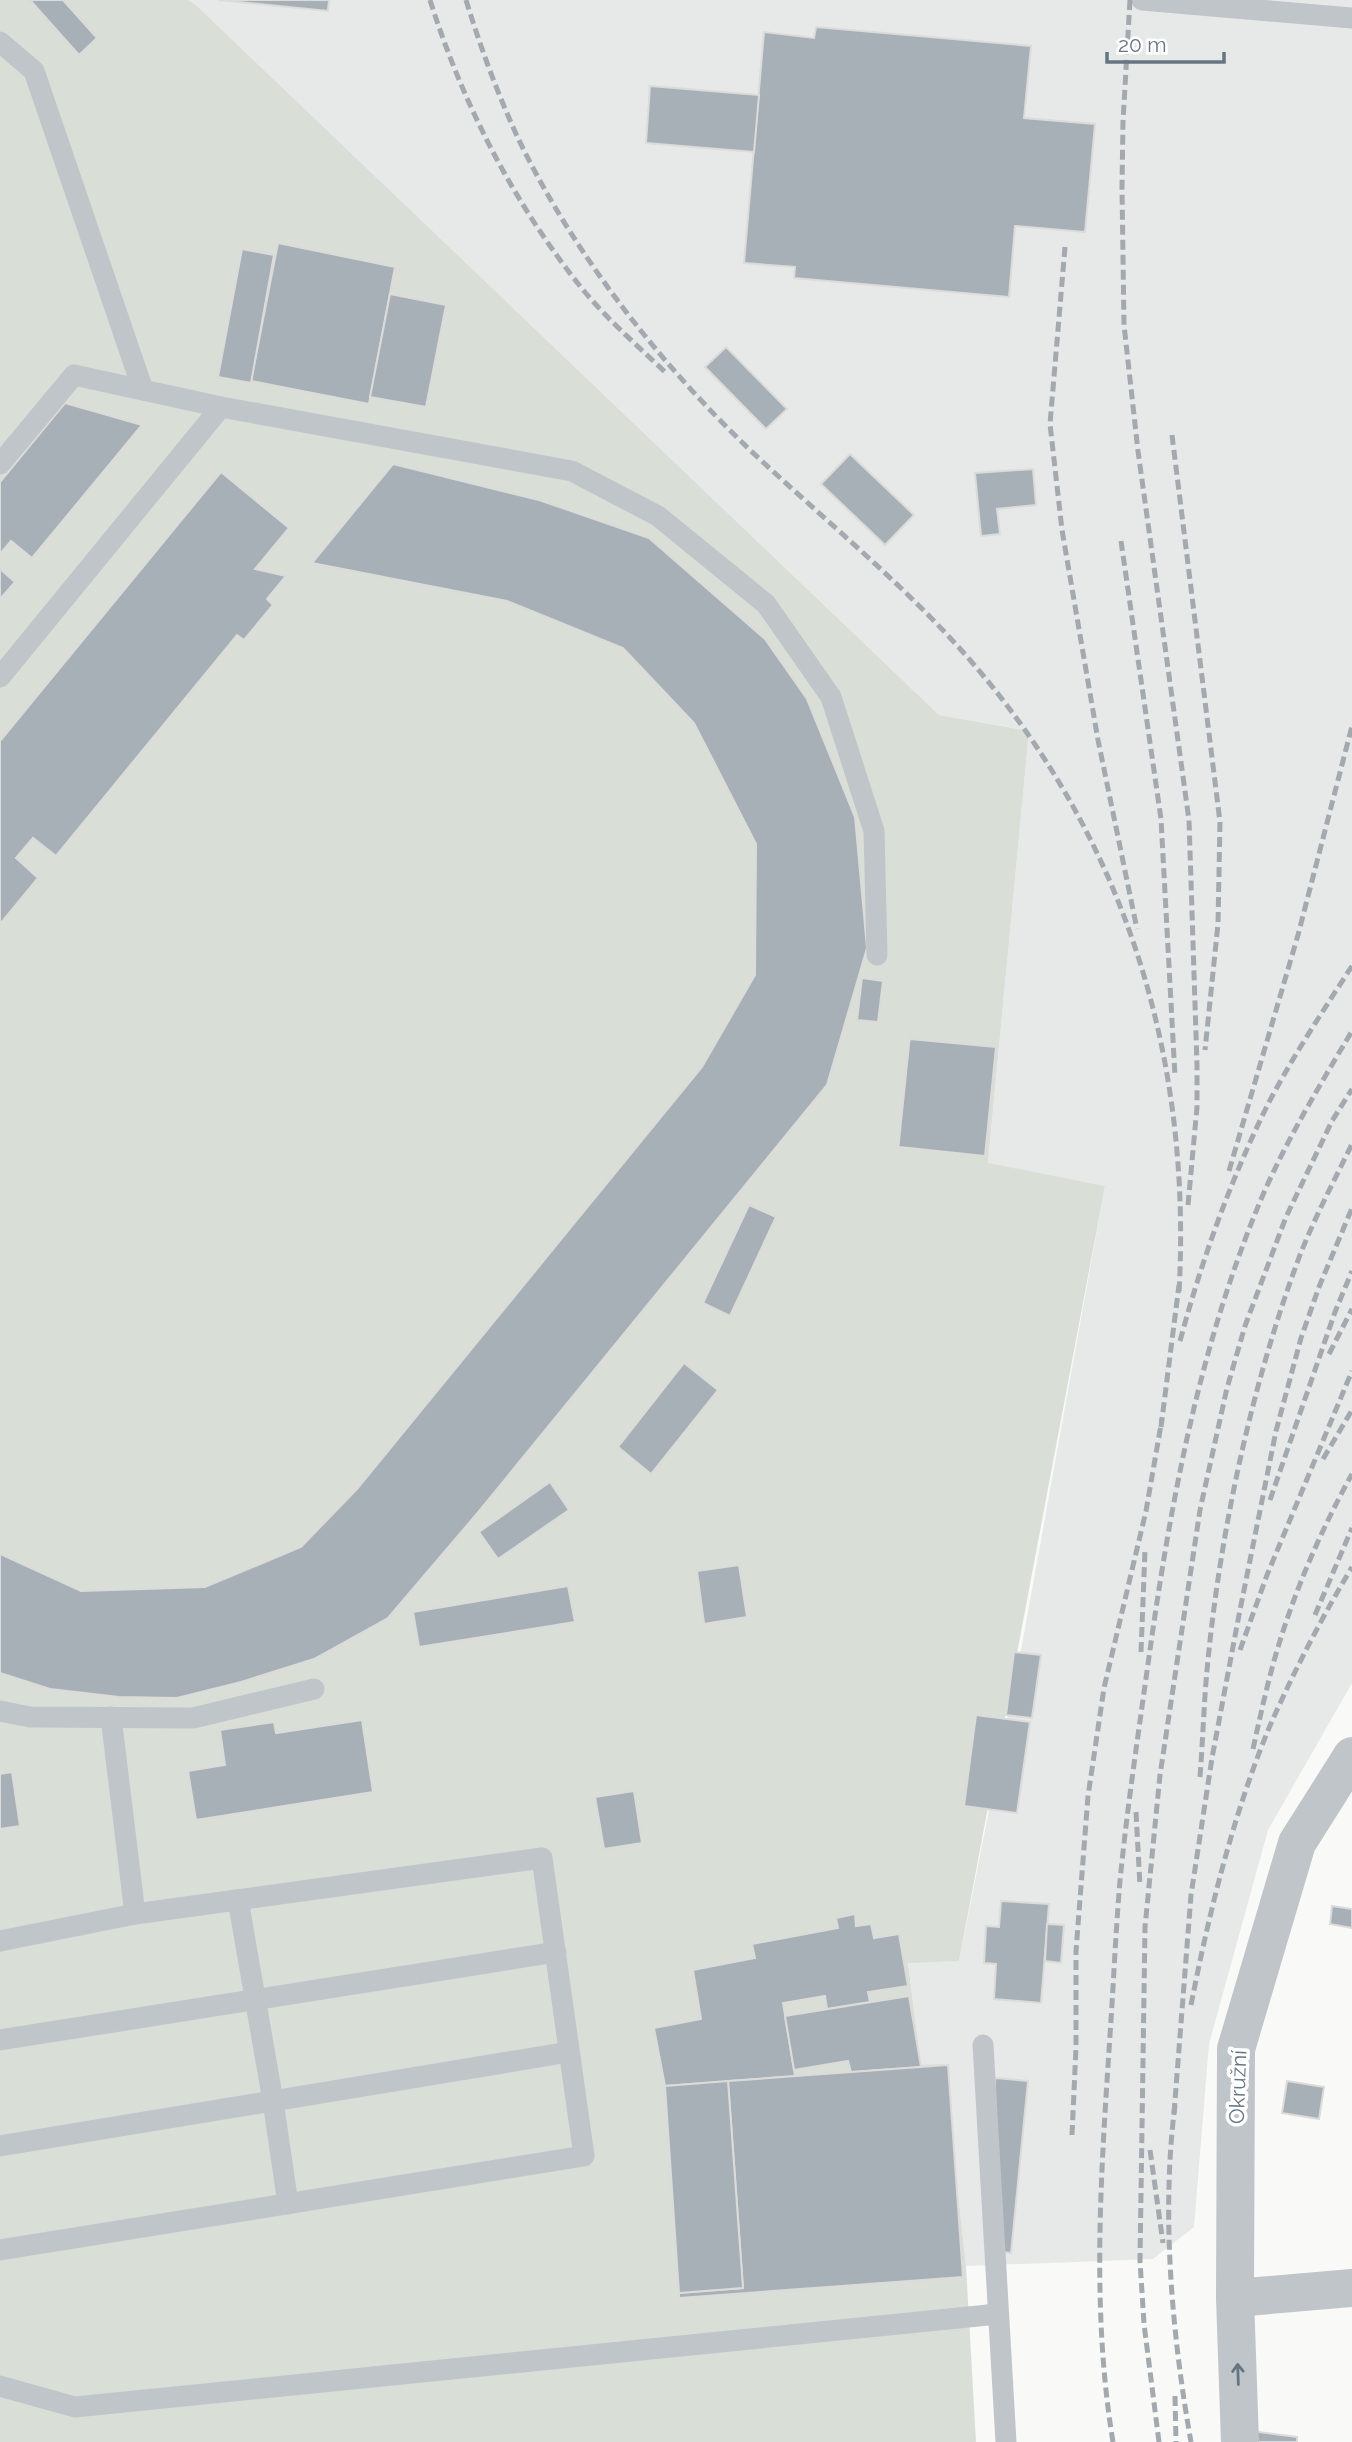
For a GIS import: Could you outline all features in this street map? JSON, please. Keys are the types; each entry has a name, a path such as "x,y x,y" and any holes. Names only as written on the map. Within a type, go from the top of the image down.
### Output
{"street":[{"name":"Okružní","path":"1240,2442 1235,2298 1236,2049 1297,1843 1352,1756"},
{"path":"1235,2298 1352,2288"}],"lane":[{"path":"1142,0 1352,18"},
{"path":"0,42 34,71 143,390"},
{"path":"0,464 74,375 221,407 572,471 658,516 766,604 831,697 874,831 877,955"},
{"path":"0,677 221,407"},
{"path":"0,1711 30,1717 193,1718 314,1689"},
{"path":"111,1717 135,1914"},
{"path":"0,1941 135,1914 542,1858 584,2156 0,2250"},
{"path":"238,1900 288,2204"},
{"path":"0,2040 556,1952"},
{"path":"983,2045 1006,2442"},
{"path":"0,2146 569,2052"},
{"path":"0,2386 75,2407 998,2314"}],"shaded area":[{"path":"0,0 188,0 197,6 939,715 1029,731 988,1163 1105,1186 959,1961 908,1963 921,2065 944,2064 966,2266 976,2442 0,2442"},
{"path":"188,0 1352,0 1352,1683 1268,1830 1209,2044 1194,2227 1153,2259 966,2266 944,2064 921,2066 908,1962 959,1961 1022,1645 1105,1186 988,1164 1029,731 939,715"}],"building":[{"path":"30,0 63,0 97,38 79,55"},
{"path":"219,0 329,0 328,11"},
{"path":"816,27 1031,46 1024,118 1095,124 1085,232 1015,226 1009,297 794,278 795,267 744,263 764,32 814,38"},
{"path":"650,86 759,95 754,152 646,143"},
{"path":"278,243 395,267 369,404 251,381"},
{"path":"242,249 274,255 251,383 218,377"},
{"path":"390,294 446,305 426,407 370,397"},
{"path":"726,347 787,409 766,429 705,367"},
{"path":"65,403 142,425 32,558 11,541 0,554 0,482"},
{"path":"850,454 914,515 885,545 821,484"},
{"path":"393,464 539,500 649,538 765,639 807,699 855,817 867,948 827,1085 480,1510 388,1618 314,1659 241,1682 177,1698 119,1697 50,1689 0,1673 0,1554 81,1591 205,1587 301,1547 357,1489 702,1067 755,975 756,844 694,723 623,648 507,601 312,563"},
{"path":"1033,469 1036,505 997,509 1000,534 981,536 975,473"},
{"path":"221,472 289,528 255,569 286,576 267,599 273,605 244,640 237,635 56,856 33,838 16,858 38,878 0,924 0,741"},
{"path":"0,569 15,582 0,599"},
{"path":"862,978 883,981 878,1022 857,1020"},
{"path":"910,1035 911,1039 996,1047 985,1156 900,1147 898,1151"},
{"path":"749,1205 776,1217 730,1316 703,1303"},
{"path":"684,1363 718,1390 651,1474 618,1447"},
{"path":"550,1482 569,1510 498,1559 479,1532"},
{"path":"739,1565 747,1617 704,1624 697,1571"},
{"path":"568,1586 575,1622 419,1647 413,1612"},
{"path":"1014,1652 1041,1655 1032,1718 1006,1715"},
{"path":"976,1715 1030,1722 1017,1813 964,1806"},
{"path":"362,1720 373,1792 196,1820 188,1771 225,1765 220,1730 274,1722 276,1733"},
{"path":"12,1772 20,1826 0,1829 0,1774"},
{"path":"634,1791 642,1843 604,1849 595,1797"},
{"path":"1001,1901 1049,1904 1041,2003 994,1999 996,1964 984,1963 986,1926 999,1927"},
{"path":"1332,1906 1352,1909 1352,1928 1330,1924"},
{"path":"855,1914 856,1926 871,1924 874,1938 899,1934 908,1986 868,1992 870,2002 827,2009 825,1996 783,2003 795,2076 665,2086 654,2028 701,2019 693,1970 755,1958 752,1944 838,1928 836,1918"},
{"path":"1047,1924 1064,1925 1061,1963 1045,1961"},
{"path":"909,1996 921,2067 851,2072 848,2061 794,2070 785,2016"},
{"path":"948,2065 963,2277 679,2298 679,2293 743,2288 728,2081"},
{"path":"995,2078 1028,2081 1011,2253 996,2251"},
{"path":"728,2081 743,2288 679,2293 665,2086"},
{"path":"1287,2081 1324,2087 1319,2119 1282,2113"},
{"path":"1252,2431 1297,2437 1297,2442 1251,2442"}],"railway":[{"path":"430,0 458,78 475,116 535,224 584,291 624,334 667,374"},
{"path":"466,0 489,69 517,136 563,221 619,303 715,415 923,609 950,638 1029,735 1073,807 1110,882 1139,959 1160,1040 1174,1122 1180,1207 1179,1293"},
{"path":"1130,0 1123,121 1124,325 1138,451 1189,820 1197,1107 1188,1205"},
{"path":"1065,247 1050,424 1062,530 1098,740 1137,929"},
{"path":"1172,435 1220,822 1218,924 1205,1050"},
{"path":"1121,541 1161,819 1175,1076"},
{"path":"1229,1171 1298,935 1352,726"},
{"path":"1180,1341 1218,1220 1254,1132 1308,1034 1352,966"},
{"path":"1113,2442 1106,2390 1100,2284 1104,2125 1123,1854 1166,1545 1204,1368 1240,1253 1282,1154 1352,1031"},
{"path":"1159,2442 1144,2324 1140,2261 1145,1927 1160,1775 1200,1510 1227,1388 1245,1326 1286,1217 1332,1121 1352,1089"},
{"path":"1200,1777 1214,1610 1241,1454 1268,1352 1300,1255 1352,1144"},
{"path":"1174,2113 1191,1895 1212,1758 1239,1615 1276,1431 1301,1338 1352,1208"},
{"path":"1270,1500 1335,1312 1352,1271"},
{"path":"1161,1427 1179,1285"},
{"path":"1329,1354 1352,1309"},
{"path":"1240,1650 1267,1575 1352,1371"},
{"path":"1323,1459 1352,1410"},
{"path":"1072,2135 1076,1951 1088,1796 1104,1688 1146,1511 1162,1419"},
{"path":"1253,1749 1273,1666 1291,1608 1319,1539 1352,1474"},
{"path":"1315,1615 1352,1528"},
{"path":"1141,1652 1145,1550"},
{"path":"1191,2005 1223,1865 1256,1761 1318,1626 1352,1567"},
{"path":"1136,1812 1140,1886"},
{"path":"1175,2105 1169,2188 1171,2274 1174,2317 1191,2442"},
{"path":"1150,2150 1163,2243"},
{"path":"1175,2396 1176,2442"}]}
